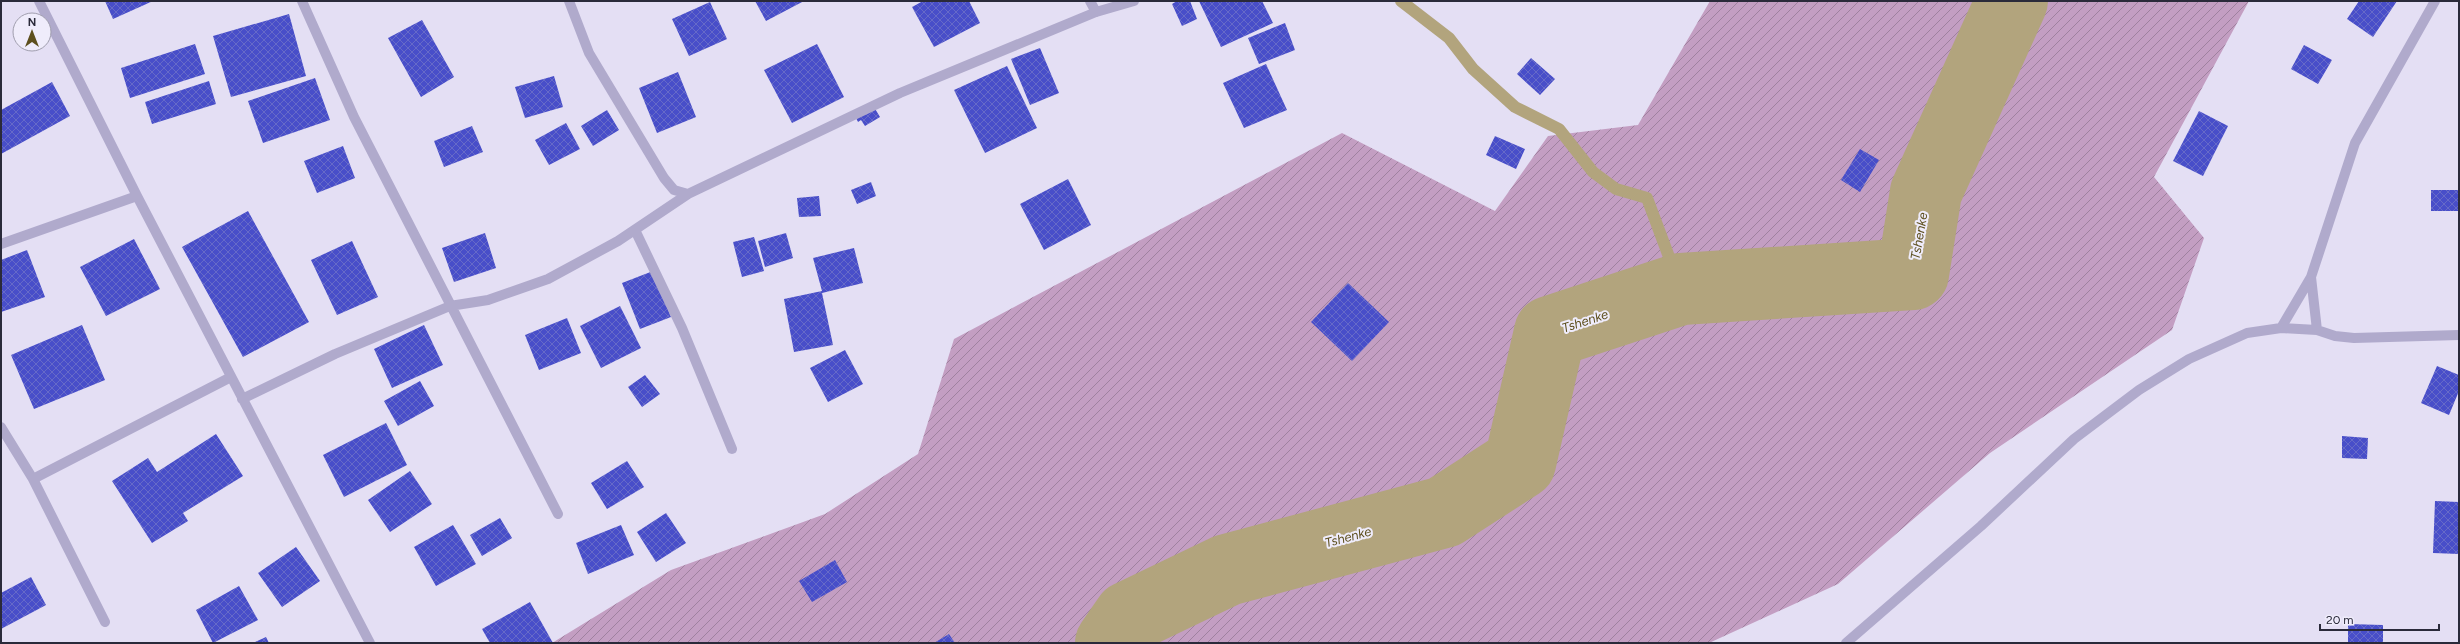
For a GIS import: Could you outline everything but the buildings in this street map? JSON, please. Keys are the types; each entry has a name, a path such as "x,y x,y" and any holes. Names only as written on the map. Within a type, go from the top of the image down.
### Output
{"street":[{"path":"39,1 137,196 370,643"},
{"path":"302,1 354,117 558,514"},
{"path":"569,1 589,53 664,178 674,190 688,194"},
{"path":"1090,1 1096,12"},
{"path":"242,399 335,354 450,306 488,300 548,279 634,230 688,194 900,93 1096,12 1134,1"},
{"path":"2281,328 2311,277 2355,144 2435,1"},
{"path":"1,244 137,196"},
{"path":"634,230 682,328 732,449"},
{"path":"2311,277 2317,330"},
{"path":"1846,643 1981,526 2074,439 2139,390 2189,359 2247,333 2281,328 2317,330 2335,336 2354,338 2459,335"},
{"path":"33,479 231,377"},
{"path":"1,427 33,479 106,622"}],"shaded area":[{"path":"1710,1 2249,1 2154,177 2204,238 2172,330 1990,453 1838,584 1709,643 552,643 671,570 825,514 918,454 954,339 1342,133 1495,211 1548,136 1638,125"}],"waterway":[{"path":"1401,1 1449,38 1473,69 1515,107 1559,129 1593,172 1616,189 1647,198 1681,289"},
{"name":"Tshenke","path":"1111,643 1129,617 1227,570 1444,512 1520,463 1550,332 1681,289 1913,274 1926,192 2012,1"}]}
